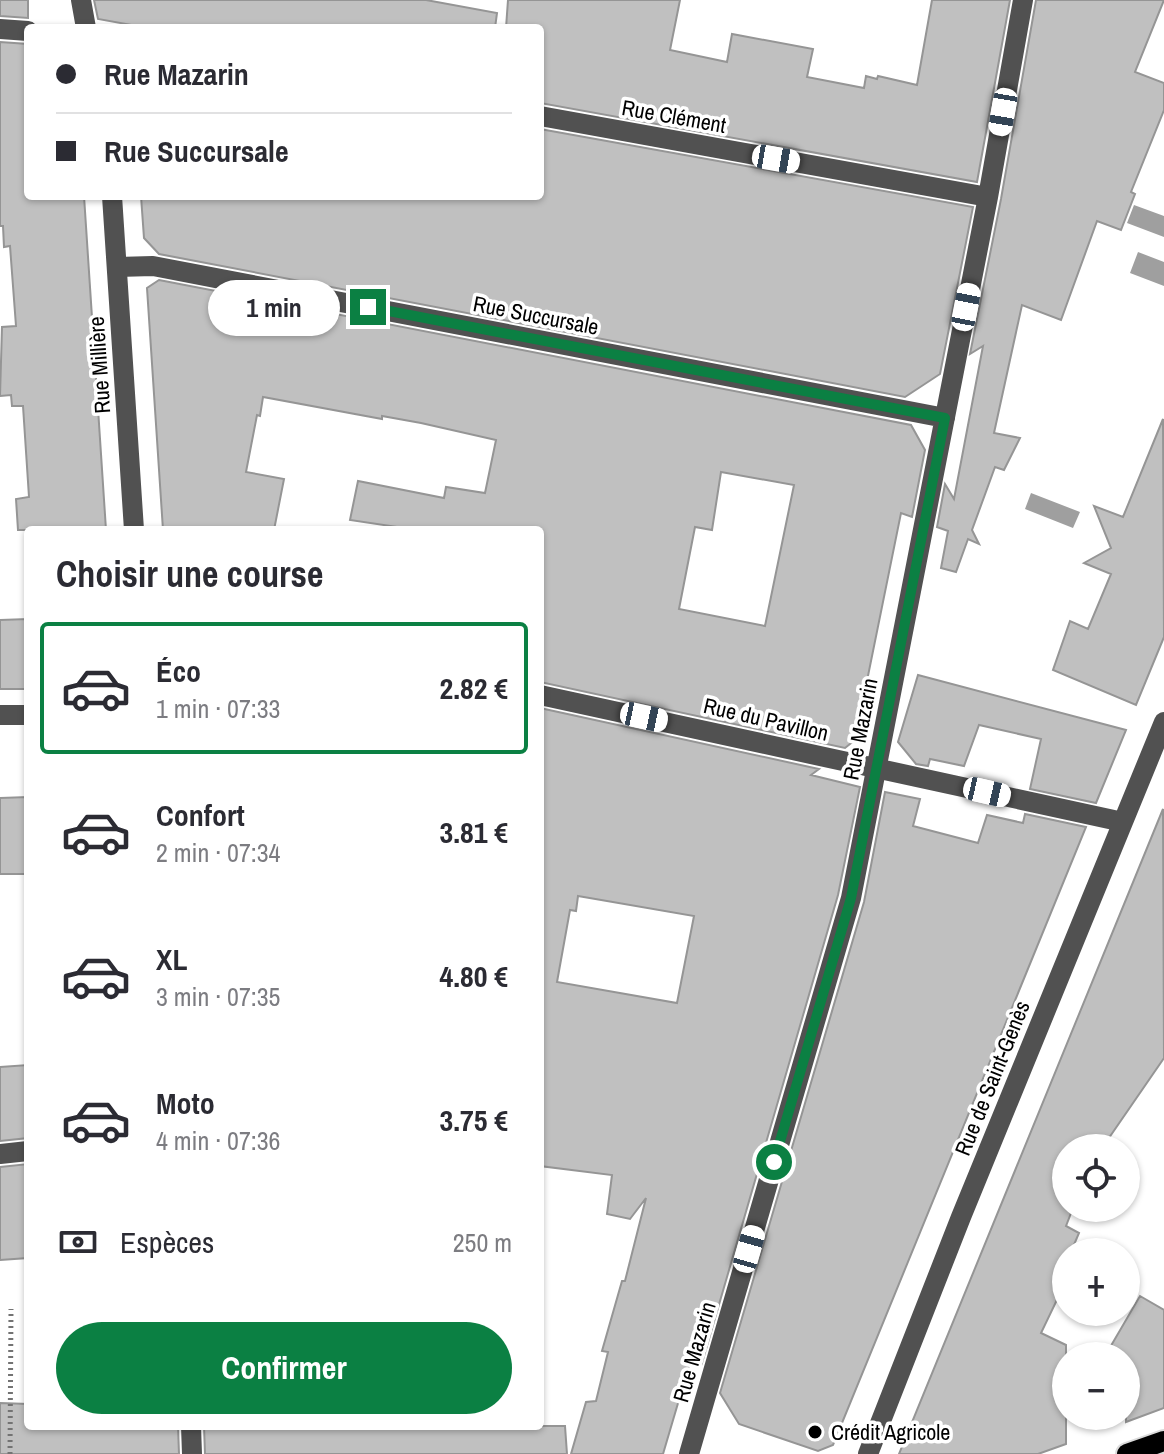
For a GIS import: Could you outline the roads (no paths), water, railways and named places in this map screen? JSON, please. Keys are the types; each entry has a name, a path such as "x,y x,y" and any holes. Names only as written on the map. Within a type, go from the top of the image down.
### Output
{"main road":[{"path":"1127,1454 1164,1441"}],"street":[{"path":"81,0 85,24"},
{"name":"Rue Mazarin","path":"689,1454 851,898 988,197 1023,0"},
{"path":"0,29 24,31"},
{"name":"Rue Clément","path":"544,117 988,197"},
{"name":"Rue Millière","path":"112,200 134,526"},
{"name":"Rue Succursale","path":"117,267 153,266 945,418"},
{"name":"Rue du Pavillon","path":"544,696 1123,822"},
{"path":"0,715 24,715"},
{"name":"Rue de Saint-Genès","path":"868,1454 961,1217 1164,722"},
{"path":"0,1154 24,1151"},
{"path":"191,1430 192,1454"}],"place":[{"name":"Crédit Agricole","path":"815,1432"}]}
